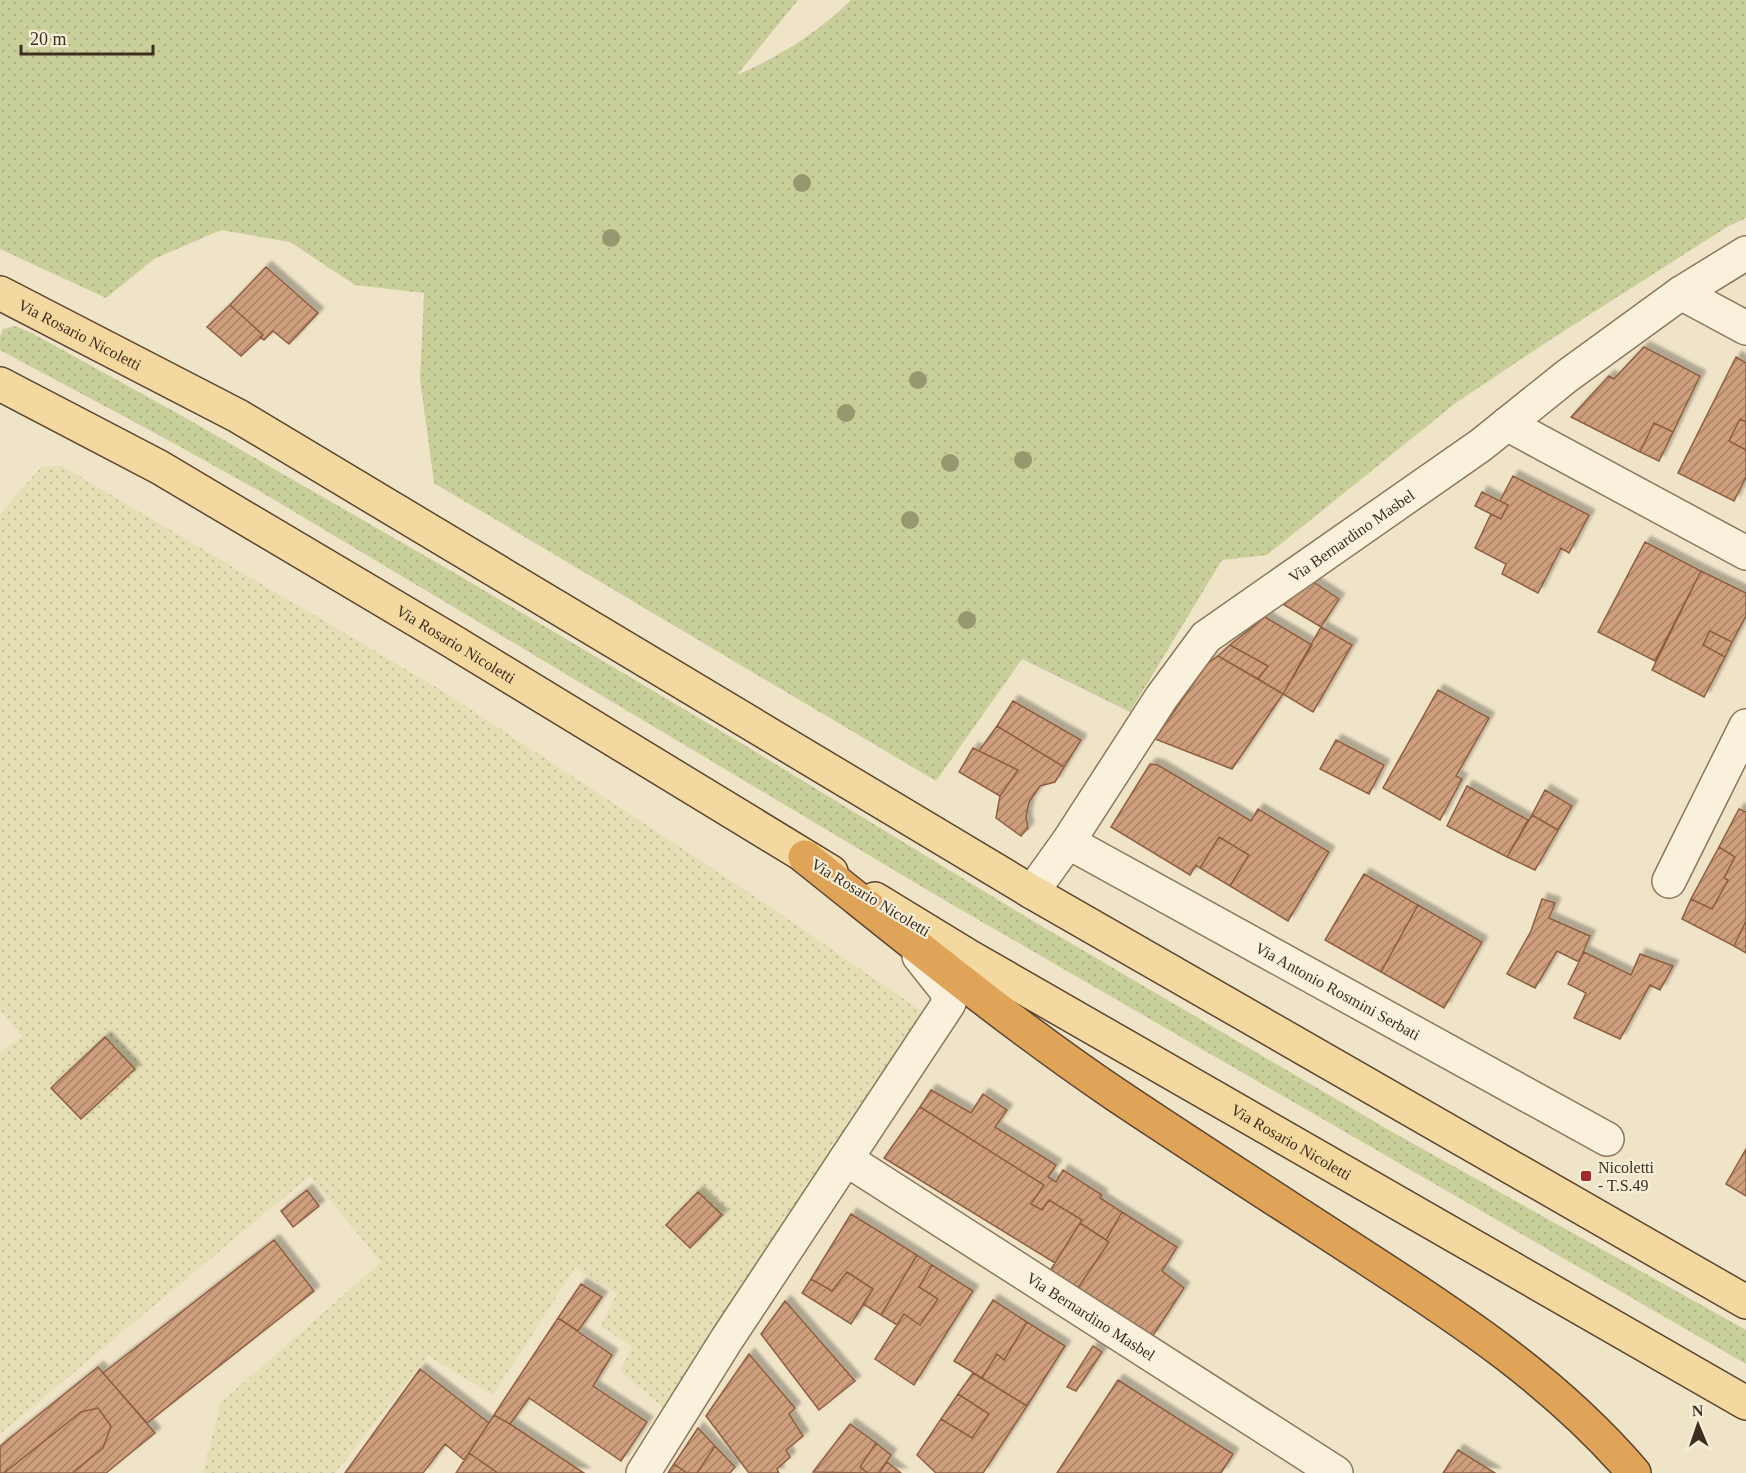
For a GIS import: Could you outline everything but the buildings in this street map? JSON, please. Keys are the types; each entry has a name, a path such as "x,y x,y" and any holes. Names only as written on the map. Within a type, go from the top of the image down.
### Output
{"highway":[{"path":"805,857 976,994 1113,1093 1419,1292 1492,1343 1561,1397 1606,1441 1634,1473"}],"main road":[{"name":"Via Rosario Nicoletti","path":"0,293 238,416 1032,892 1746,1302"},
{"name":"Via Rosario Nicoletti","path":"0,384 159,467 447,638 970,957 1746,1402"}],"street":[{"name":"Via Bernardino Masbel","path":"1032,892 1068,842 1161,698 1206,637 1481,445 1567,376 1681,293 1746,253"},
{"path":"1681,293 1746,328"},
{"path":"1507,424 1746,553"},
{"path":"1669,881 1746,726"},
{"name":"Via Antonio Rosmini Serbati","path":"1068,842 1607,1139"},
{"path":"643,1473 727,1339 949,1003 946,990 928,965 880,916"},
{"name":"Via Bernardino Masbel","path":"846,1159 1336,1473"}],"shaded area":[{"path":"62,466 446,693 751,894 923,1012 664,1408 620,1371 632,1347 601,1326 617,1293 575,1268 493,1395 428,1356 335,1473 203,1473 221,1402 381,1262 310,1176 0,1434 0,1053 23,1036 0,1011 0,514 41,467"}],"green space":[{"path":"0,0 798,0 737,75 798,43 851,0 1746,0 1746,218 1727,227 1457,402 1267,555 1222,560 1130,712 1022,659 936,781 434,483 420,379 424,293 355,285 290,242 221,230 154,259 106,298 0,249"},
{"path":"15,326 32,333 184,417 460,576 741,743 1023,915 1387,1129 1746,1330 1746,1364 939,897 261,492 0,350 0,336 3,329"}],"place":[{"name":"Nicoletti - T.S.49","path":"1586,1176"}]}
